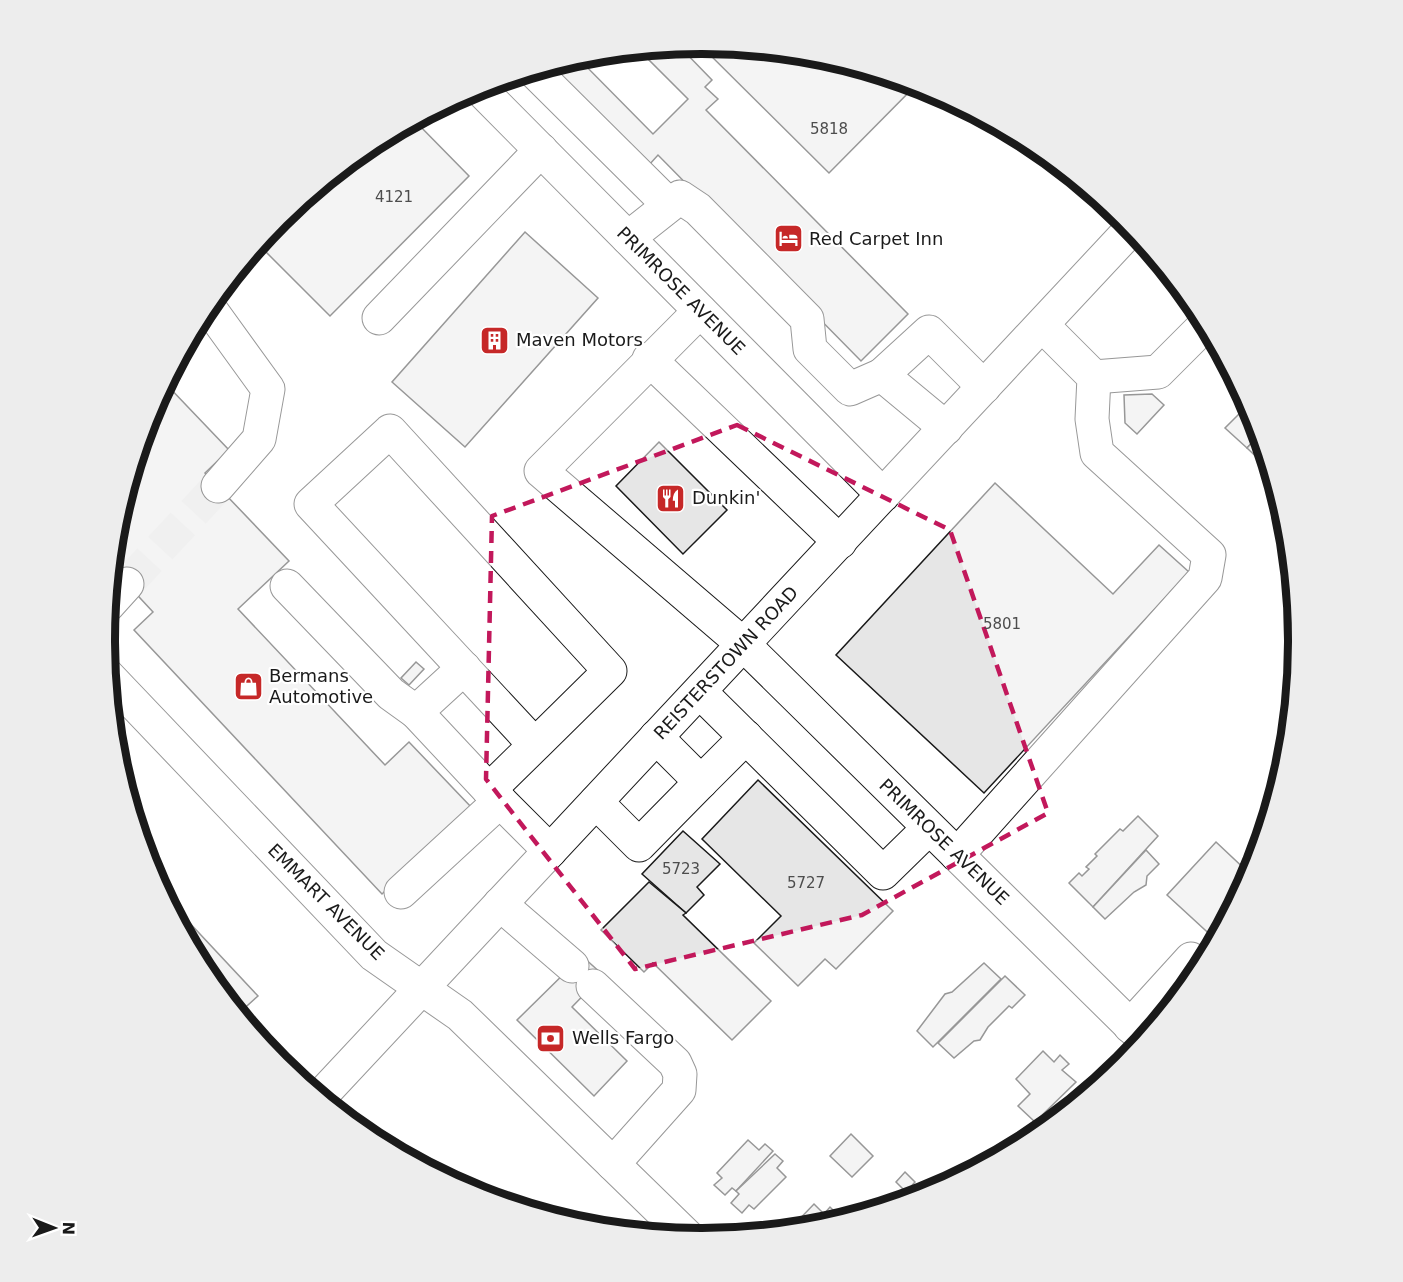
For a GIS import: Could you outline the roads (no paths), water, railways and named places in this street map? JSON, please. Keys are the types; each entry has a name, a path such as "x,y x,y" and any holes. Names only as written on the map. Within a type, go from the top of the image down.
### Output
{"street":[{"path":"541,77 669,205"},
{"name":"PRIMROSE AVENUE","path":"486,95 883,495"},
{"path":"379,318 541,150"},
{"path":"628,238 680,197 698,209 807,319 810,349 850,389 882,375 929,332 984,387"},
{"name":"REISTERSTOWN ROAD","path":"326,1092 1125,235"},
{"path":"700,311 649,359 840,542"},
{"path":"214,314 268,389 259,439 218,486"},
{"path":"957,855 1205,578 1209,555 1097,453 1092,419 1094,377 1042,325"},
{"path":"1094,377 1158,372 1199,331"},
{"name":"PRIMROSE AVENUE","path":"649,359 541,471 744,645 1137,1032"},
{"path":"882,375 946,428"},
{"path":"401,892 494,796 535,745 610,671 390,431 311,504 535,745"},
{"path":"287,586 391,694 416,712 494,796 550,851"},
{"path":"416,712 464,668"},
{"name":"EMMART AVENUE","path":"117,685 374,955 460,1015 678,1227"},
{"path":"700,692 884,873 929,828"},
{"path":"656,737 701,782"},
{"path":"596,802 639,845 746,737"},
{"path":"500,904 583,976 675,1063 680,1074 680,1090 613,1164"},
{"path":"1137,1032 1191,959"}],"tunnel":[{"path":"127,584 218,486"}],"place":[{"name":"Red Carpet Inn","path":"788,239"},
{"name":"Maven Motors","path":"495,340"},
{"name":"Dunkin'","path":"671,498"},
{"name":"Bermans Automotive","path":"248,686"},
{"name":"Wells Fargo","path":"551,1038"}]}
